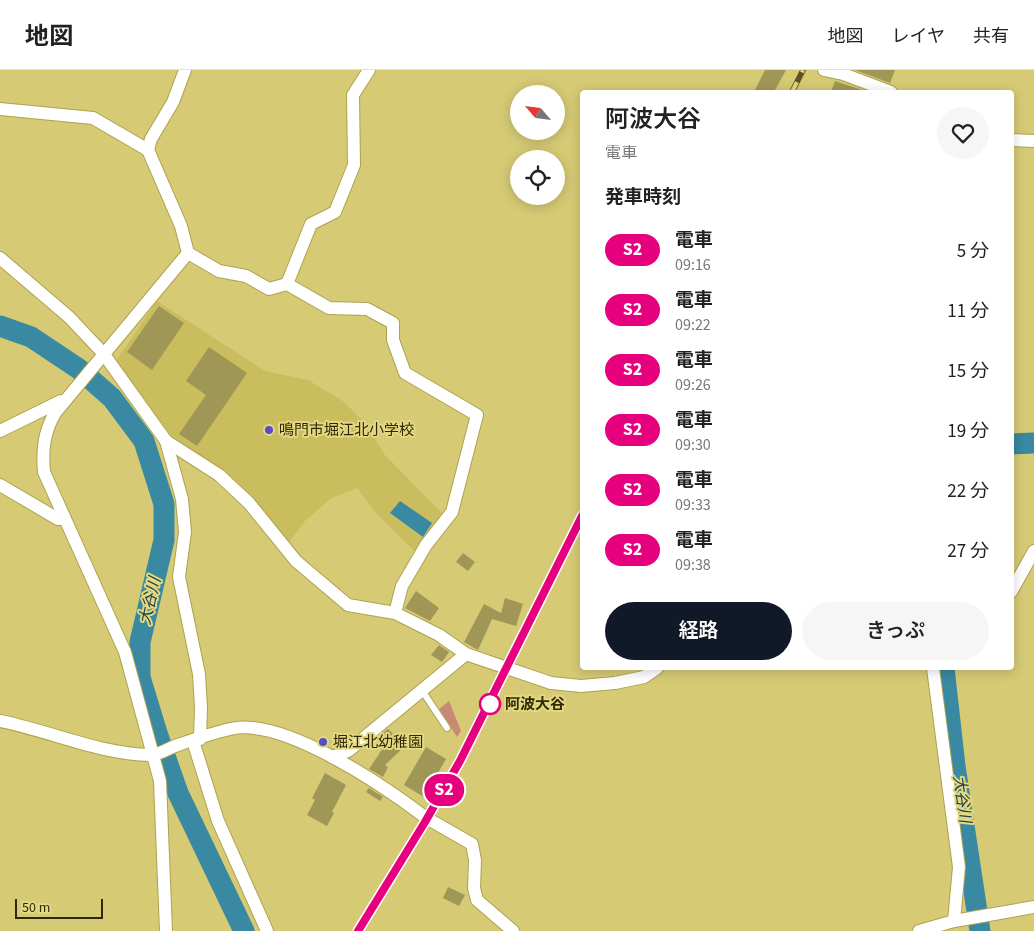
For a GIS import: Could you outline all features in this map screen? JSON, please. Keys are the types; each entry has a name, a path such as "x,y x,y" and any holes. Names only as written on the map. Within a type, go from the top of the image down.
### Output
{"street":[{"path":"148,150 151,139 173,102 185,70"},
{"path":"287,284 311,224 335,212 354,165 353,95 369,70"},
{"path":"824,70 843,74 886,90"},
{"path":"0,109 93,118 148,150 182,226 188,253 219,271 246,276 269,289 287,284 329,308 367,309 393,323 393,340 405,374 477,414 452,512 426,545 402,586 395,613"},
{"path":"1014,140 1034,141"},
{"path":"166,931 160,781 156,754 125,652 44,472 42,456 46,429 71,394 188,253"},
{"path":"0,258 69,317 166,441 225,481 249,503 296,560 348,605 395,613 438,635 466,654 559,684 581,686 615,683 644,677 654,670"},
{"path":"0,431 71,394"},
{"path":"166,441 182,499 185,532 179,577 199,674 202,708 192,741 218,821 267,931"},
{"path":"0,485 58,519 64,519"},
{"path":"1014,587 1034,551"},
{"path":"332,757 348,751 421,689 466,654"},
{"path":"934,670 959,867 954,921"},
{"path":"0,721 89,747 156,754 231,728 265,729 332,757 384,787 428,819 472,844 475,860 474,888 477,900 513,931"},
{"path":"919,931 954,921 1034,907"}],"lane":[{"path":"421,689 446,728"}],"shaded area":[{"path":"800,70 807,70 797,90 789,90"},
{"name":"鳴門市堀江北小学校","path":"157,301 265,371 308,380 343,401 367,425 384,454 442,513 417,554 374,511 357,488 331,498 305,521 287,545 241,486 171,435 116,361"},
{"path":"580,511 580,527 478,735 430,820 369,920 362,931 355,931 442,787 440,786 482,706 480,704 485,696 487,697 498,675 500,676"},
{"path":"449,701 461,731 457,737 439,709"}],"water":[{"path":"400,501 432,523 423,537 390,513"}],"building":[{"path":"765,70 786,70 775,90 755,90"},
{"path":"855,70 895,70 890,83"},
{"path":"835,81 862,90 832,90"},
{"path":"159,306 184,323 152,370 127,352"},
{"path":"209,347 247,373 197,446 179,434 206,395 186,381"},
{"path":"463,553 475,562 468,571 456,562"},
{"path":"416,591 439,608 430,621 405,608"},
{"path":"505,598 523,604 516,626 492,619 478,650 464,642 484,604 501,613"},
{"path":"439,645 449,652 442,662 431,655"},
{"path":"388,729 405,746 385,765 388,767 383,777 369,769 385,745 378,737"},
{"path":"426,747 446,759 424,797 404,785"},
{"path":"325,773 346,785 327,826 307,815 315,800 312,798"},
{"path":"369,788 383,797 380,801 366,792"},
{"path":"448,887 465,895 459,906 443,898"}],"waterway":[{"name":"大谷川","path":"0,326 31,337 79,369 112,398 144,441 164,504 164,540 140,642 140,677 178,793 244,931"},
{"name":"大谷川","path":"1014,444 1034,443"},
{"name":"大谷川","path":"944,670 955,766 980,931"}],"railway":[{"path":"793,90 803,70"},
{"path":"358,931 390,881 449,779 504,674 580,520"}],"train":[{"name":"S2","path":"358,931 460,761 580,520"}],"place":[{"name":"鳴門市堀江北小学校","path":"269,430"},
{"name":"阿波大谷","path":"490,704"},
{"name":"堀江北幼稚園","path":"323,742"}]}
